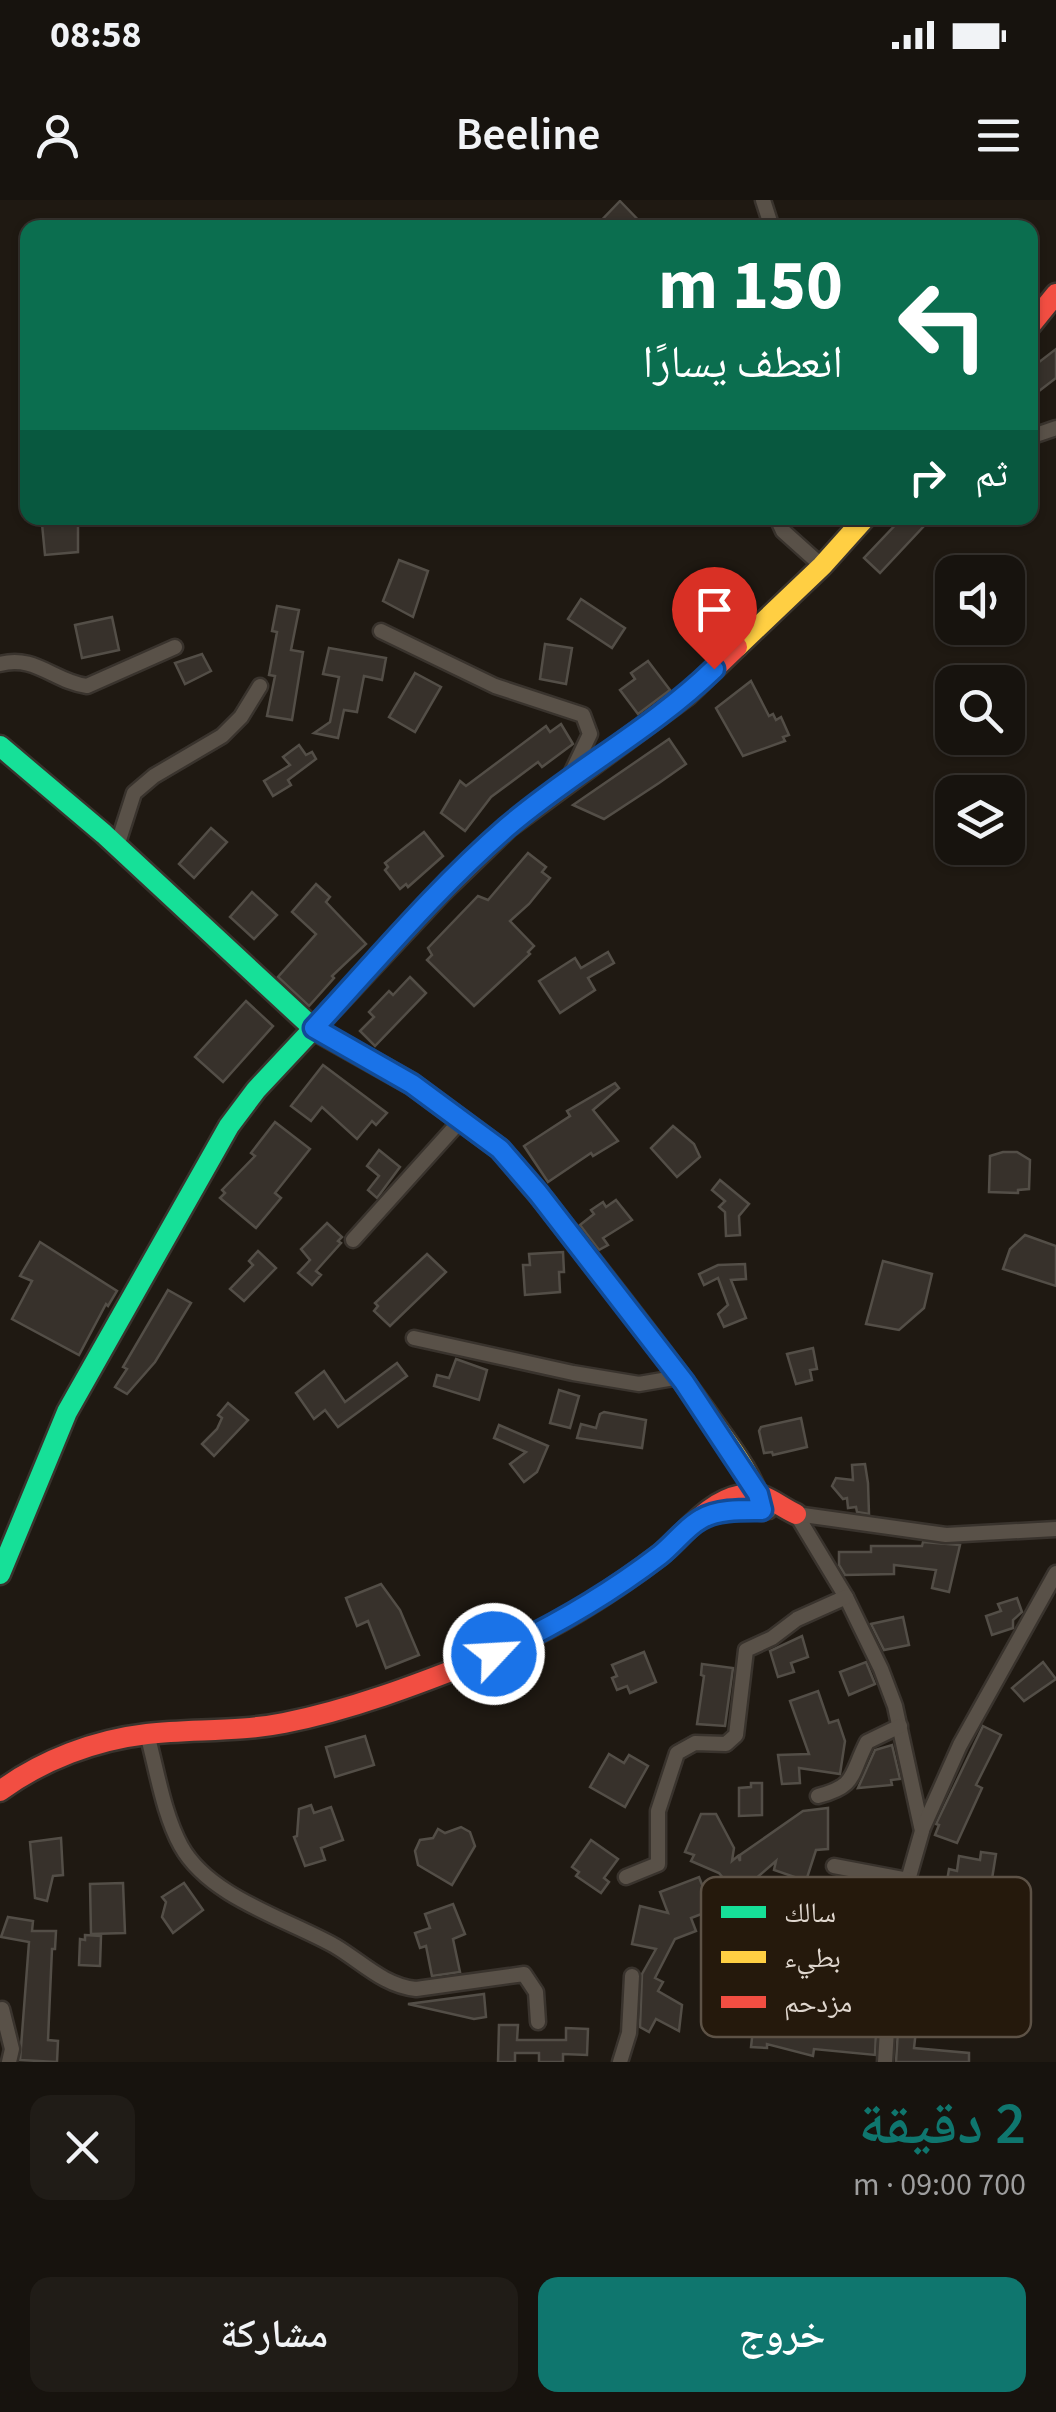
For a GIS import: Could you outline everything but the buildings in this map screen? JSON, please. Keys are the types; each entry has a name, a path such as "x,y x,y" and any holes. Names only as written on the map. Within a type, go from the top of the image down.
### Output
{"street":[{"path":"1038,316 1056,294"},
{"path":"781,525 822,566"},
{"path":"0,1574 68,1412 229,1126 256,1090 459,872 508,827 687,695 822,566 859,525"},
{"path":"381,631 495,686 583,714 590,734 566,783"},
{"path":"0,664 15,660 87,686 175,646"},
{"path":"117,846 134,793 154,776 222,736 241,717 260,686"},
{"path":"0,746 117,846 314,1028 412,1084 500,1149 680,1377 723,1436 760,1502"},
{"path":"353,1240 462,1118"},
{"path":"414,1338 639,1384 680,1377"},
{"path":"0,1791 44,1765 117,1740 147,1734 231,1731 286,1722 340,1708 494,1654 574,1612 660,1554 713,1504 741,1494 760,1502 774,1498 792,1513 846,1597 882,1669 900,1726 922,1831"},
{"path":"792,1513 946,1536 1056,1529"},
{"path":"909,1877 922,1831 960,1746 1056,1573"},
{"path":"626,1877 658,1864 658,1811 677,1753 695,1742 726,1744 736,1735 746,1650 772,1638 798,1618 846,1597"},
{"path":"818,1796 842,1790 867,1742 900,1726"},
{"path":"147,1734 182,1847 217,1884 264,1913 334,1946 400,1987 426,1988 524,1974 536,1992 538,2022"},
{"path":"834,1866 892,1877"},
{"path":"620,2062 629,2033 632,1976"},
{"path":"2,2009 12,2049 9,2062"},
{"path":"885,2062 887,2037"}],"traffic: fast":[{"path":"0,746 104,834 314,1029 412,1084 500,1149 546,1203"},
{"path":"0,1574 67,1412 229,1126 256,1090 443,890"}],"traffic: slow":[{"path":"737,647 859,525"},
{"path":"546,1203 730,1446 746,1471 762,1510"}],"traffic: jam":[{"path":"1038,316 1056,294"},
{"path":"443,890 508,827 687,695 737,647"},
{"path":"0,1791 51,1761 108,1741 147,1734 250,1728 309,1718 479,1660 593,1602 656,1558 706,1512 728,1499 756,1495 796,1514"}],"route":[{"path":"494,1654 574,1612 660,1554 701,1518 762,1510 758,1494 684,1382 500,1149 446,1106 314,1028 459,872 508,827 687,695 714,669"}]}
